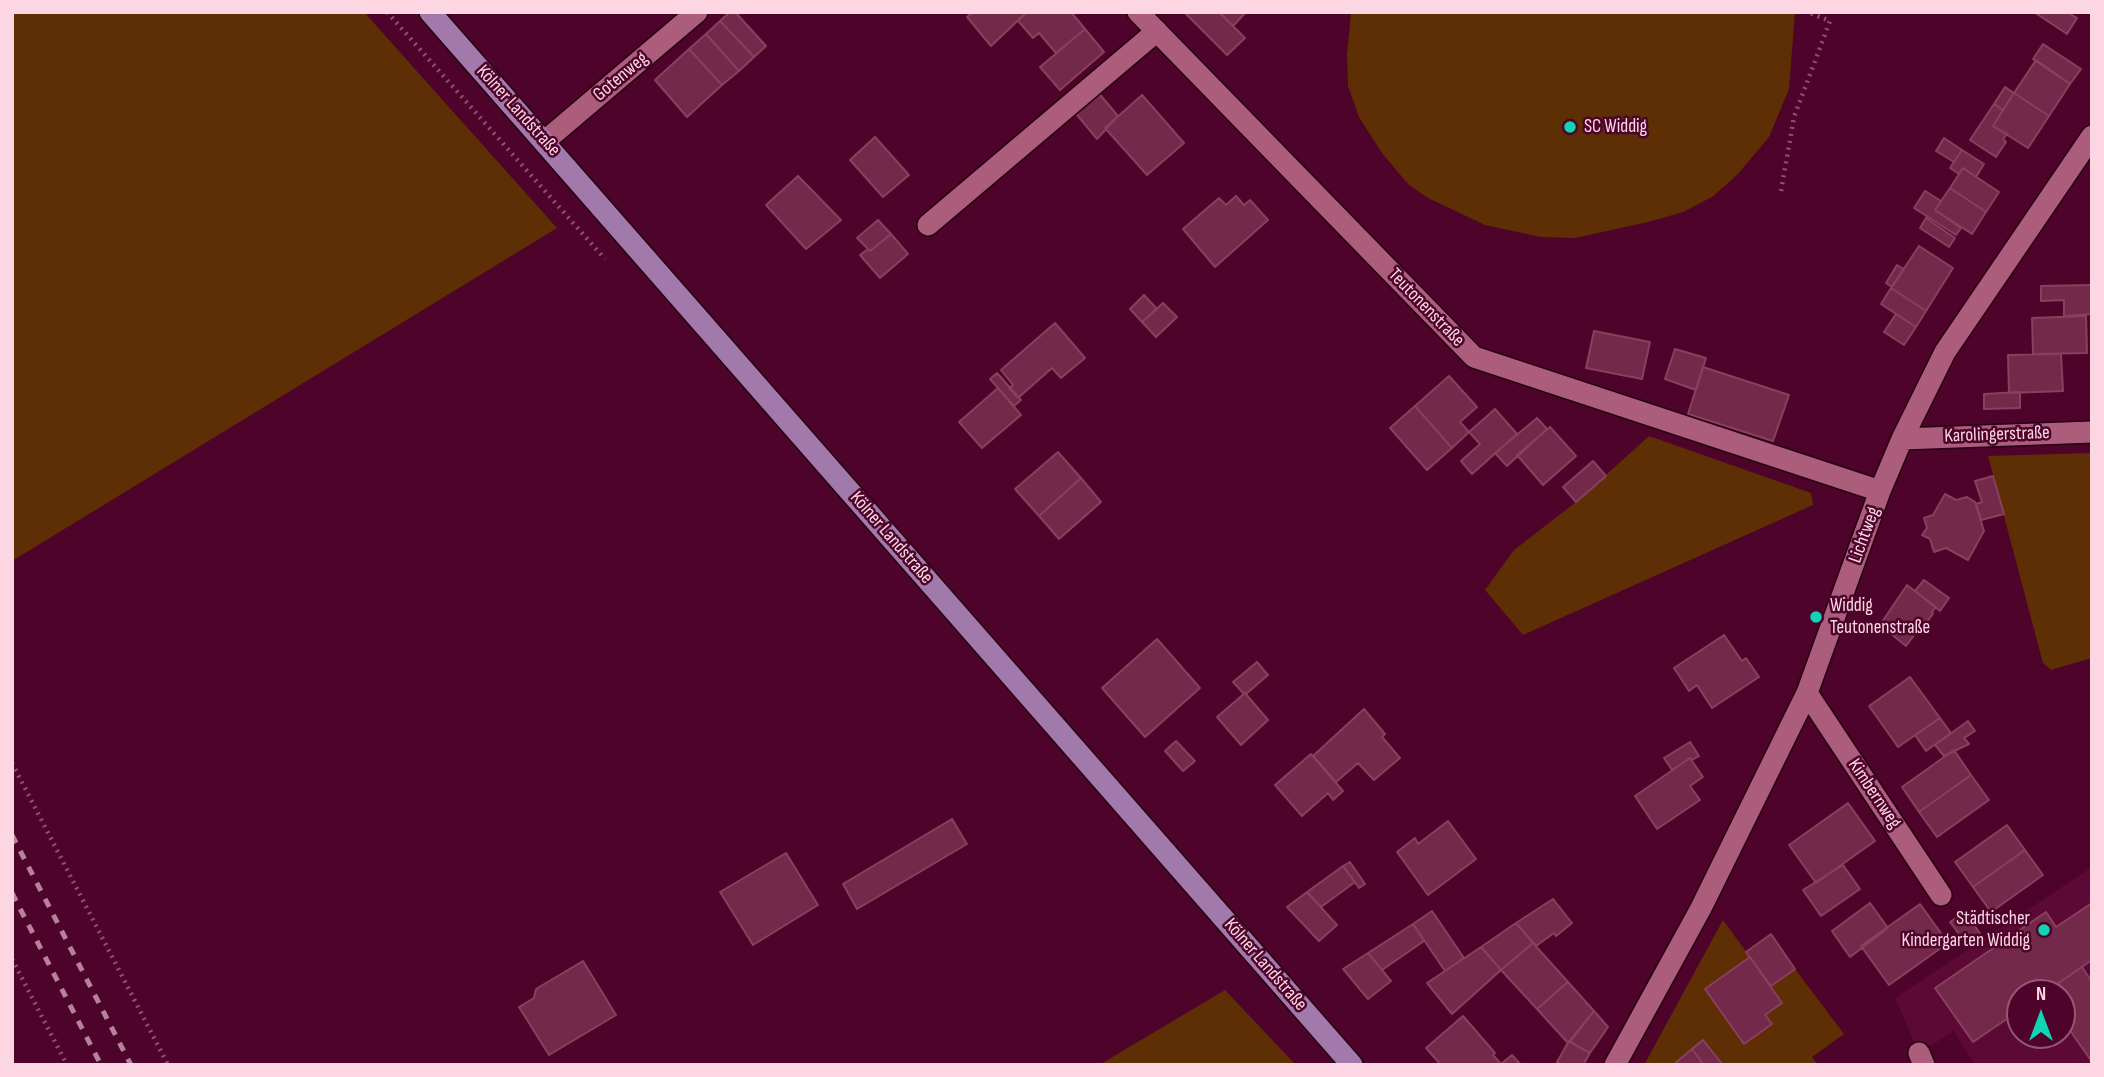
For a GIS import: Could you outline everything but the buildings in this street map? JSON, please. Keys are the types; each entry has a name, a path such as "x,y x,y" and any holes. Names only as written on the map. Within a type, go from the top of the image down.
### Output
{"main road":[{"name":"Kölner Landstraße","path":"430,12 1352,1065"}],"street":[{"name":"Gotenweg","path":"545,141 697,12"},
{"name":"Teutonenstraße","path":"1138,12 1474,357 1881,491"},
{"path":"928,225 1157,31"},
{"name":"Lichtweg","path":"1615,1065 1701,908 1807,693 1902,439 1945,352 2092,136"},
{"name":"Karolingerstraße","path":"1902,439 2092,432"},
{"name":"Kimbernweg","path":"1807,693 1941,895"}],"path":[{"path":"1781,191 1794,117 1830,21 1807,12"},
{"path":"12,763 168,1065"},
{"path":"12,959 67,1065"}],"shaded area":[{"path":"12,12 364,12 557,228 12,561"},
{"name":"SC Widdig","path":"1351,12 1795,12 1789,89 1769,137 1737,175 1712,197 1683,212 1648,222 1575,238 1541,237 1485,225 1428,198 1408,184 1382,153 1359,117 1348,86 1347,55"},
{"path":"1649,436 1811,493 1813,505 1523,635 1485,590 1514,550 1576,502"},
{"path":"2092,453 2092,658 2051,670 2043,663 1988,456"},
{"name":"Städtischer Kindergarten Widdig","path":"2092,867 2092,1065 1975,1065 1954,1031 1919,1053 1895,998"},
{"path":"1723,920 1750,957 1705,989 1745,1044 1772,1025 1765,1015 1782,1003 1771,986 1795,969 1844,1034 1812,1057 1818,1065 1723,1065 1703,1041 1673,1065 1644,1065"},
{"path":"1225,990 1296,1065 1099,1065"}],"railway":[{"path":"12,835 131,1065"},
{"path":"12,893 101,1065"}],"place":[{"name":"SC Widdig","path":"1570,127"},
{"name":"Widdig Teutonenstraße","path":"1816,617"},
{"name":"Städtischer Kindergarten Widdig","path":"2044,930"}]}
